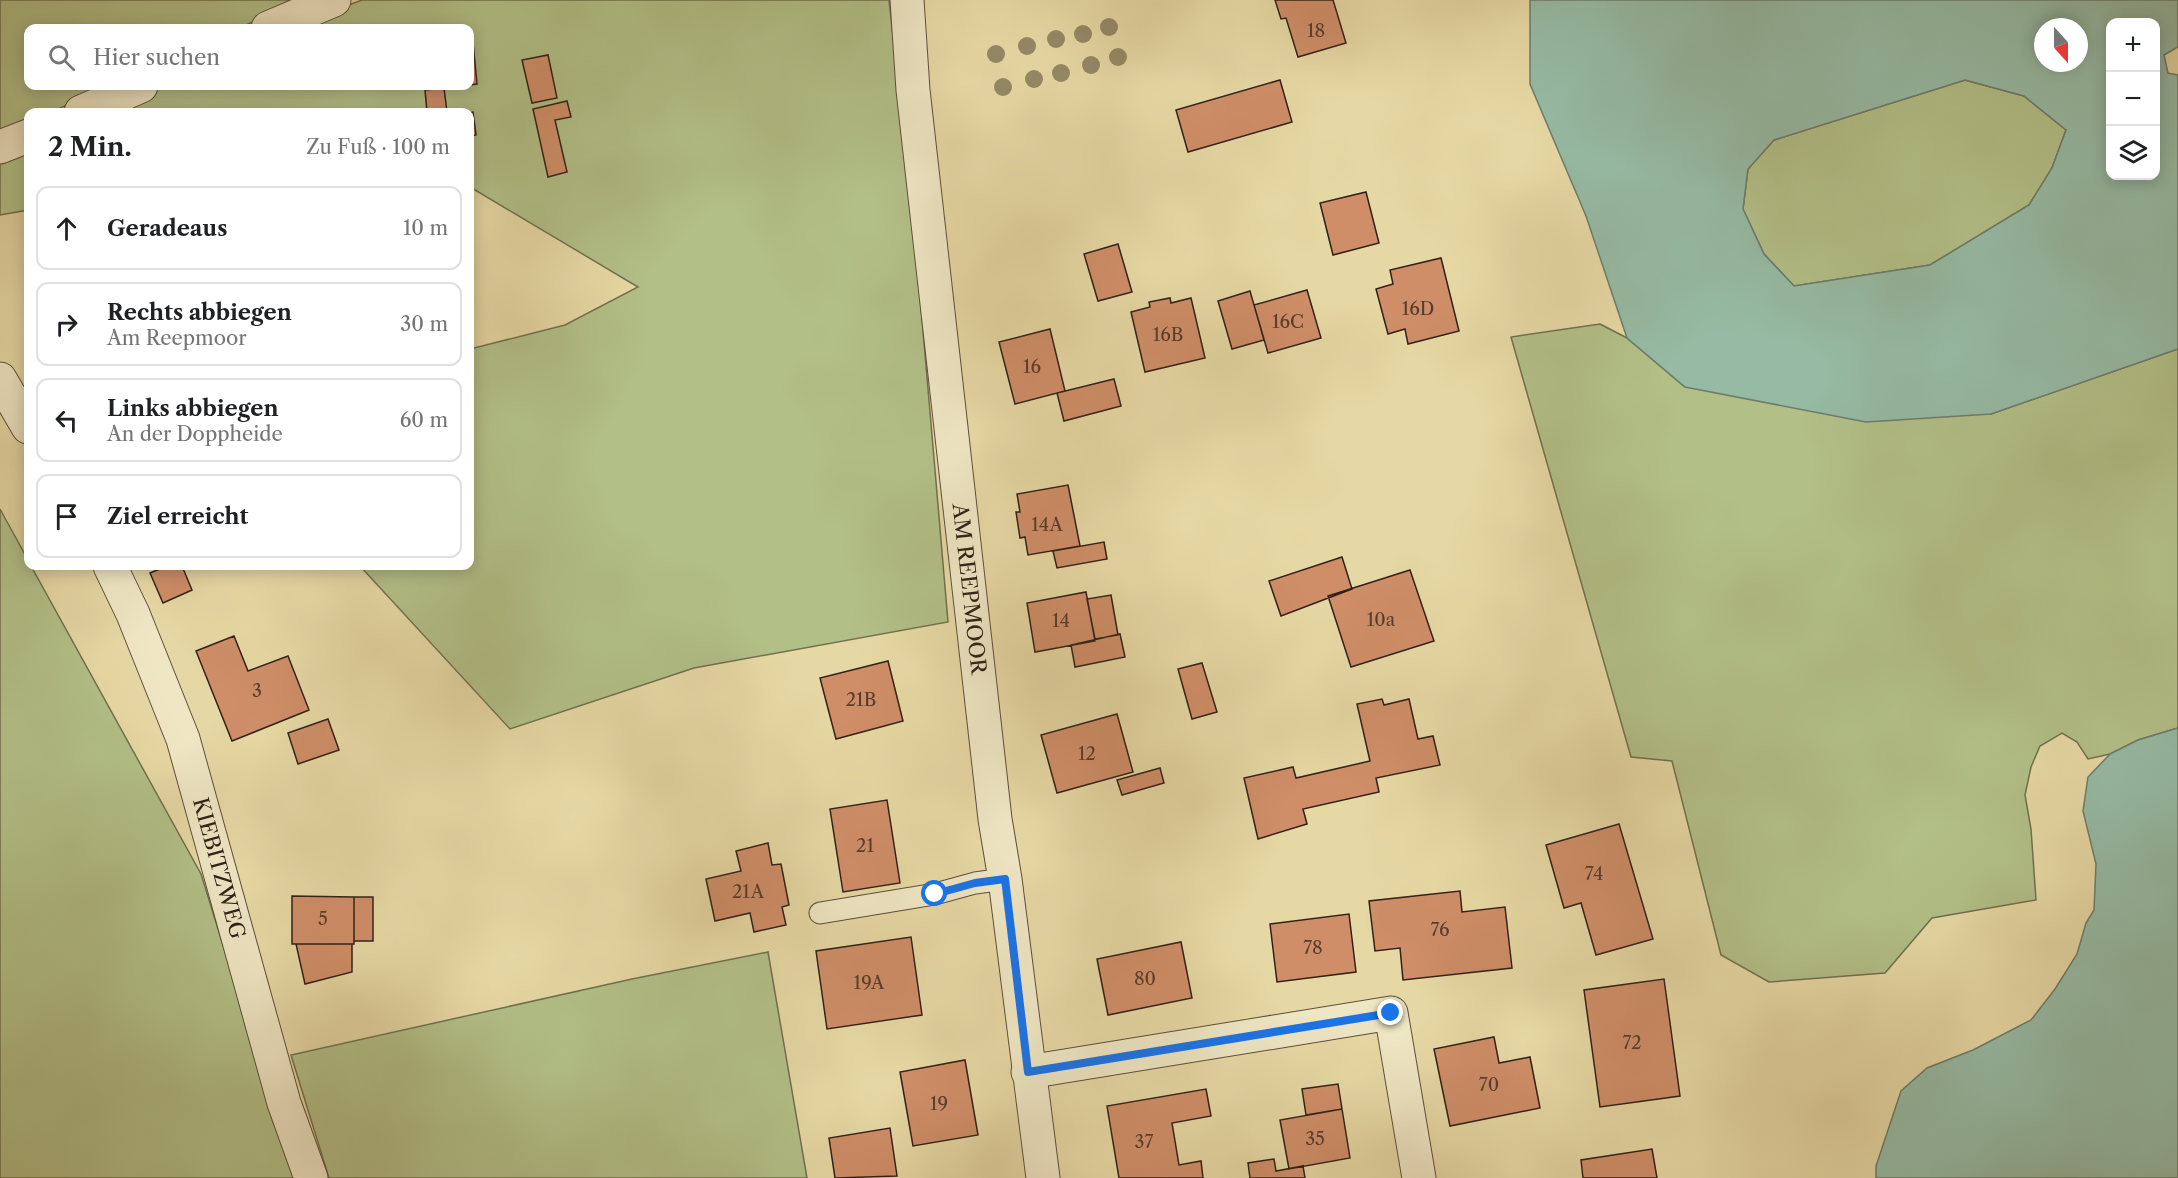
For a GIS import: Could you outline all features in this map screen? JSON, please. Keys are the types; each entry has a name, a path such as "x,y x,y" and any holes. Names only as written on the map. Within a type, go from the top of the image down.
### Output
{"street":[{"path":"277,24 334,0"},
{"name":"AM REEPMOOR","path":"907,0 913,90 968,586 995,819 1005,879 1043,1178"},
{"path":"90,108 132,90"},
{"path":"0,147 24,138"},
{"path":"0,379 24,420"},
{"name":"KIEBITZWEG","path":"112,570 133,614 183,739 284,1102 311,1178"},
{"path":"1028,1072 1391,1013 1419,1178"}],"lane":[{"path":"820,914 1005,879"}],"green space":[{"path":"0,0 304,0 248,24 24,24 24,90 102,90 60,108 24,108 24,124 0,133"},
{"path":"362,0 889,0 915,237 948,622 694,668 510,729 364,570 474,570 474,348 565,325 638,287 474,189 474,108 111,108 150,90 474,90 474,24 298,24"},
{"path":"1965,80 2024,96 2066,130 2052,168 2029,205 1930,265 1794,286 1764,254 1743,209 1748,169 1774,140"},
{"path":"24,149 24,211 0,215 0,161"},
{"path":"1600,324 1627,338 1685,387 1991,414 2178,349 2178,728 2138,740 2110,754 2088,759 2077,742 2062,733 2040,746 2031,767 2025,795 2031,829 2036,900 1932,918 1885,973 1769,982 1721,955 1672,761 1631,757 1511,337"},
{"path":"0,509 24,553 24,570 33,570 201,874 295,1178 0,1178"},
{"path":"768,952 807,1178 329,1178 291,1055 632,979"}],"shaded area":[{"path":"1530,0 2178,0 2178,47 2164,55 2168,73 2178,75 2178,349 1991,414 1866,422 1685,387 1627,338 1586,216 1530,84","holes":["1965,80 2024,96 2066,130 2052,168 2029,205 1930,265 1794,286 1764,254 1743,209 1748,169 1774,140"]},
{"path":"2178,728 2178,1178 1876,1178 1876,1166 1901,1091 1927,1068 1973,1050 2031,1020 2055,989 2077,954 2086,923 2094,910 2096,864 2083,811 2088,777 2110,754 2138,740"}],"building":[{"path":"1275,0 1333,0 1346,43 1298,57 1286,18 1281,19"},
{"path":"474,53 477,84 474,84"},
{"path":"548,55 557,98 532,103 522,60"},
{"path":"1280,80 1292,122 1188,152 1176,110"},
{"path":"425,90 444,90 446,108 427,108"},
{"path":"567,101 571,117 555,120 567,172 548,177 533,109"},
{"path":"1366,192 1379,243 1333,255 1320,203"},
{"path":"1118,244 1132,292 1098,301 1084,254"},
{"path":"1441,258 1459,331 1408,344 1405,329 1388,334 1376,289 1393,284 1390,270"},
{"path":"1307,290 1321,338 1268,353 1254,305"},
{"path":"1250,291 1264,340 1232,349 1218,301"},
{"path":"1170,298 1171,303 1191,298 1205,358 1145,372 1131,312 1150,307 1149,302"},
{"path":"1050,329 1065,391 1015,404 999,342"},
{"path":"1114,379 1121,406 1064,421 1057,393"},
{"path":"1068,485 1080,546 1028,555 1025,537 1020,538 1016,512 1020,512 1017,494"},
{"path":"1104,542 1107,559 1057,568 1053,551"},
{"path":"1342,557 1352,589 1281,616 1269,581"},
{"path":"157,570 184,570 192,590 163,603 150,573"},
{"path":"1410,570 1434,641 1351,667 1328,596"},
{"path":"1086,592 1095,641 1035,652 1027,603"},
{"path":"1111,595 1118,635 1095,639 1087,599"},
{"path":"1120,634 1125,657 1075,667 1071,645"},
{"path":"234,636 248,671 288,656 309,710 232,741 196,651"},
{"path":"888,661 903,721 836,739 820,678"},
{"path":"1202,663 1217,712 1192,719 1178,669"},
{"path":"1382,699 1384,705 1409,699 1418,739 1433,736 1440,765 1376,778 1379,792 1303,809 1307,824 1258,839 1244,778 1293,767 1296,778 1370,761 1357,704"},
{"path":"1117,714 1133,772 1057,793 1041,735"},
{"path":"328,719 339,750 298,764 288,733"},
{"path":"1160,768 1164,783 1122,795 1117,780"},
{"path":"887,800 900,883 843,892 830,809"},
{"path":"1619,824 1653,939 1596,955 1581,903 1564,908 1546,845"},
{"path":"768,843 772,865 781,864 789,905 782,907 786,925 754,932 750,913 715,921 706,879 741,871 736,851"},
{"path":"1460,891 1462,912 1505,907 1512,968 1403,980 1400,948 1375,951 1369,901"},
{"path":"292,896 354,897 354,944 292,944"},
{"path":"354,897 373,897 373,941 354,941"},
{"path":"1349,914 1356,972 1277,982 1270,924"},
{"path":"911,937 922,1015 827,1029 816,951"},
{"path":"1181,942 1192,998 1108,1015 1097,959"},
{"path":"296,944 352,944 352,972 305,984"},
{"path":"1664,979 1680,1096 1600,1107 1584,990"},
{"path":"1494,1037 1499,1063 1530,1057 1540,1108 1450,1126 1434,1049"},
{"path":"965,1060 978,1135 913,1146 900,1072"},
{"path":"1338,1084 1342,1109 1306,1115 1302,1089"},
{"path":"1206,1089 1211,1116 1172,1123 1179,1165 1201,1161 1203,1178 1119,1178 1107,1106"},
{"path":"1342,1109 1350,1158 1289,1169 1280,1120"},
{"path":"890,1128 897,1176 835,1178 829,1138"},
{"path":"1652,1149 1657,1178 1583,1178 1581,1160"},
{"path":"1274,1159 1276,1171 1303,1166 1305,1178 1250,1178 1248,1163"}],"route":[{"path":"935,894 975,883 1005,879 1028,1072 1391,1013"}]}
